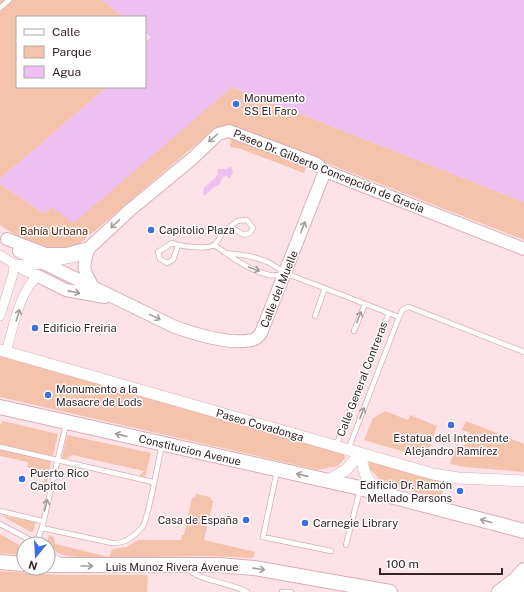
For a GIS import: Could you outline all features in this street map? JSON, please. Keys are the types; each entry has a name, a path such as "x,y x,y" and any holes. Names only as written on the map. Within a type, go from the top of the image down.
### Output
{"main road":[{"name":"Paseo Dr. Gilberto Concepción de Gracia","path":"3,237 46,254 66,254 89,248 130,210 218,134 231,131 311,162 325,171 524,249"},
{"name":"Calle del Muelle","path":"3,237 19,251 43,264 175,327 195,334 229,340 251,340 261,333 325,171"},
{"path":"89,248 84,266 84,272 93,287"},
{"name":"Calle del Muelle","path":"38,276 66,290 120,300"},
{"name":"Constitucion Avenue","path":"0,407 360,488 524,531"},
{"path":"0,562 16,563"},
{"name":"Luis Munoz Rivera Avenue","path":"56,565 218,565 254,568 384,592"},
{"path":"500,592 514,582 524,570"},
{"path":"500,592 524,588"}],"street":[{"path":"14,264 30,266 78,257 89,248"},
{"path":"0,255 38,276 30,283 3,351"},
{"path":"0,316 13,274 14,264"},
{"name":"Paseo Covadonga","path":"3,351 433,474 458,478 524,481"},
{"path":"326,480 346,470 360,453"},
{"path":"360,453 364,473 369,484 381,493"}],"lane":[{"path":"0,8 9,0"},
{"path":"178,246 173,260 167,263 160,259 158,252 172,243 178,246 208,248 214,245 224,231 231,226"},
{"path":"214,245 242,265 270,275 285,274"},
{"path":"226,253 246,254 275,265 285,274 399,317 403,310 409,307 524,352"},
{"path":"315,316 325,288"},
{"path":"354,331 365,304"},
{"name":"Calle General Contreras","path":"336,446 388,312"},
{"name":"Calle General Contreras","path":"348,450 399,317"},
{"path":"39,536 66,422"},
{"path":"42,528 112,543 120,544 127,541 144,525 162,444"},
{"path":"0,447 153,482"},
{"path":"277,470 263,537 331,551"},
{"path":"346,545 360,488"},
{"path":"0,511 42,521"},
{"path":"0,524 22,536"},
{"path":"56,558 70,566"},
{"path":"182,566 202,577 247,592"},
{"path":"282,592 291,592"}],"green space":[{"path":"0,0 102,0 123,16 16,16 16,88 106,88 0,179"},
{"name":"Bahía Urbana","path":"232,87 524,202 524,240 229,125 213,130 77,246 66,248 46,247 27,241 0,225 0,184 45,214 51,207 201,112"},
{"path":"231,136 297,164 300,163 307,165 304,173 241,149 230,147"},
{"path":"0,356 344,454 345,458 338,466 318,470 0,397"},
{"path":"385,411 408,420 410,415 437,426 426,458 364,440 373,418"},
{"path":"3,421 58,434 53,456 0,444 0,425"},
{"path":"466,421 524,444 524,472 465,467 450,464 457,444 464,447 470,433 462,430"},
{"path":"67,435 151,453 145,477 139,476 144,471 72,455 66,459 62,458"},
{"path":"0,449 50,461 51,463 46,486 43,486 46,471 27,467 28,462 0,456"},
{"path":"370,461 446,480 441,499 383,483 368,467"},
{"path":"196,494 210,497 213,502 204,540 255,552 253,558 208,556 95,558 67,556 56,551 56,544 109,557 112,549 127,547 138,540 181,540 182,535 184,535 192,498 195,498"},
{"path":"0,515 35,522 34,531 31,532"},
{"path":"0,534 16,543 16,554 0,553"},
{"path":"0,571 16,572 16,576 148,575 147,592 0,592"}],"water":[{"path":"102,0 524,0 524,202 232,87 74,223 51,207 45,214 0,184 0,179 106,88 146,88 146,41 151,37 146,34 146,16 123,16"},
{"path":"231,166 233,173 229,179 227,176 223,177 220,184 204,196 203,190 215,178 218,169 227,169"}],"place":[{"name":"Monumento SS El Faro","path":"236,104"},
{"name":"Capitolio Plaza","path":"151,230"},
{"name":"Edificio Freiria","path":"35,328"},
{"name":"Monumento a la Masacre de Lods","path":"48,395"},
{"name":"Estatua del Intendente Alejandro Ramírez","path":"451,425"},
{"name":"Puerto Rico Capitol","path":"22,479"},
{"name":"Edificio Dr. Ramón Mellado Parsons","path":"460,491"},
{"name":"Casa de España","path":"246,520"},
{"name":"Carnegie Library","path":"305,523"}]}
